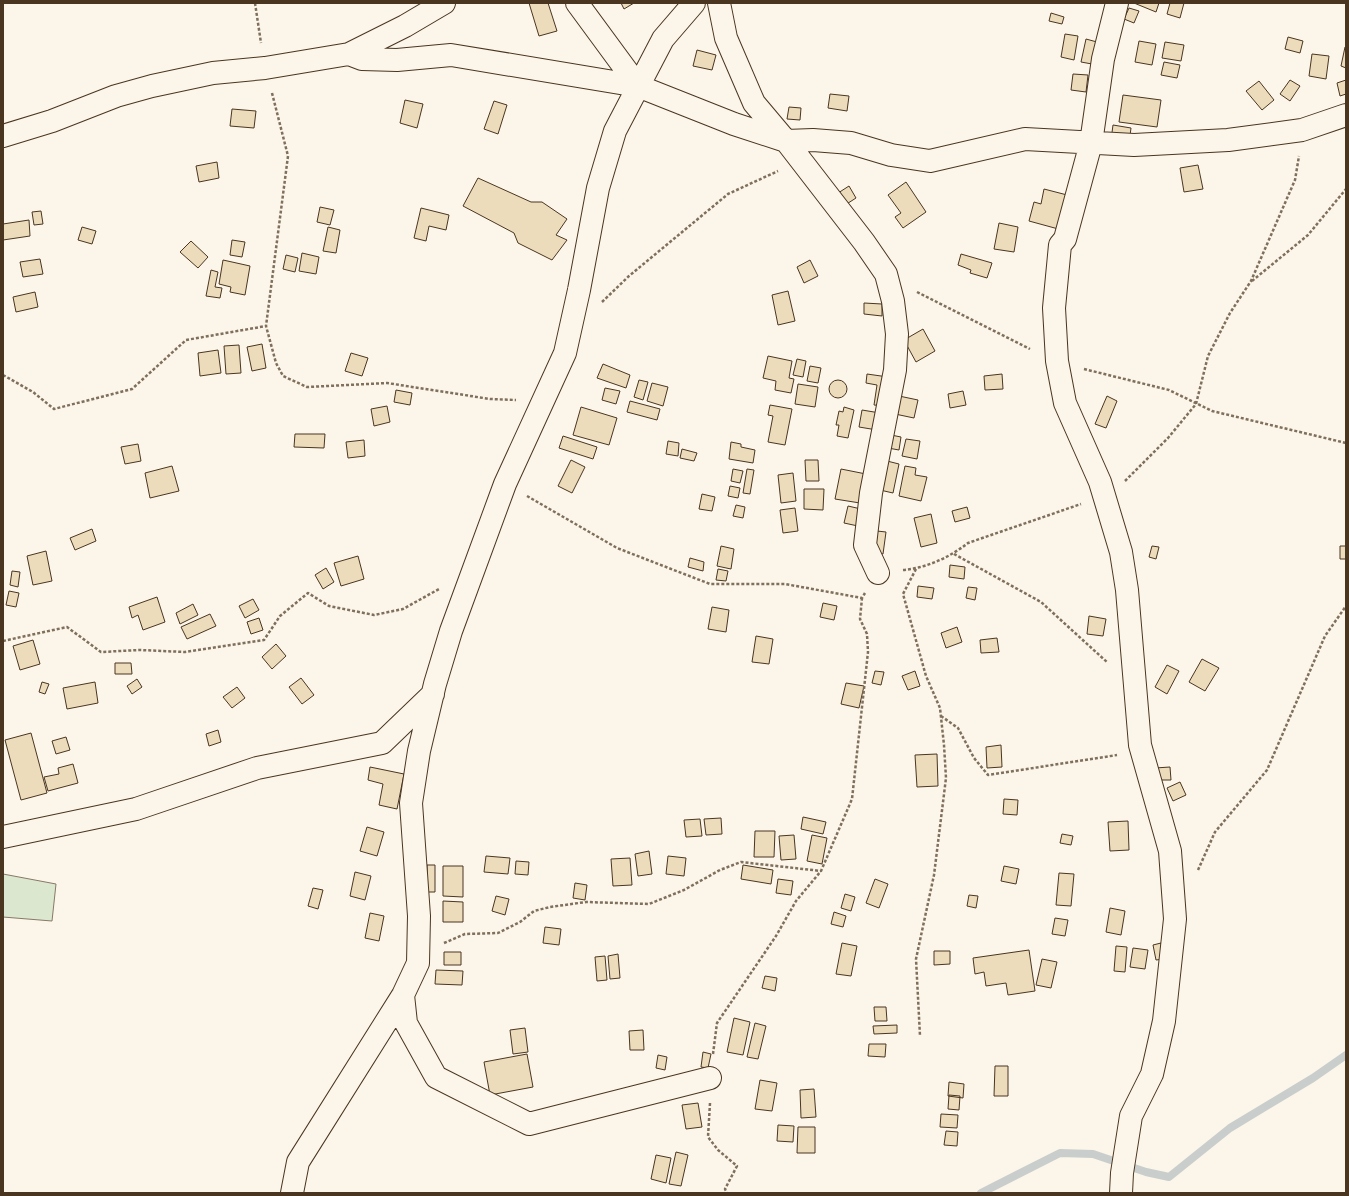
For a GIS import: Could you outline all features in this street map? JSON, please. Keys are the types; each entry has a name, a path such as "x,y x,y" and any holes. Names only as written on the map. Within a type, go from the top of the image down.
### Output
{"street":[{"path":"3,136 52,121 116,96 152,86 213,73 265,68 349,54 405,26 444,3"},
{"path":"577,3 638,86"},
{"path":"292,1193 298,1162 403,995 418,963 419,916 411,803 419,751 451,631 505,484 565,353 579,290 598,188 615,131 663,39 694,3"},
{"path":"719,3 726,38 754,103 864,242 886,274 897,334 895,370 871,494 865,545 878,573"},
{"path":"1117,3 1103,59 1091,143 1065,239 1060,245 1054,308 1057,361 1065,403 1100,482 1121,552 1127,590 1140,745 1170,851 1175,919 1164,1021 1152,1074 1131,1116 1122,1174 1121,1193"},
{"path":"349,54 362,60 397,60 451,55 638,86 734,124 786,142 813,140 852,143 891,155 930,161 1020,140 1134,145 1228,140 1302,130 1346,115"},
{"path":"3,837 136,809 258,768 382,743 433,694"},
{"path":"403,995 406,1023 436,1077 529,1124 710,1078"}],"path":[{"path":"255,3 265,68 288,156 266,326 276,363 283,376 307,387 387,383 490,399 543,401"},
{"path":"727,1193 725,1189 737,1166 718,1150 708,1137 710,1078 717,1023 776,936 796,901 821,871 852,799 868,652 868,634 860,619 862,598 878,573 916,569 954,554 968,543 1105,496 1124,482 1168,438 1196,404 1208,356 1230,313 1251,281 1295,180 1302,130"},
{"path":"602,303 629,276 728,194 801,161"},
{"path":"1251,281 1308,235 1346,189"},
{"path":"886,274 935,302 1046,357 1074,367 1169,390 1212,411 1346,443"},
{"path":"3,375 33,392 54,409 132,390 186,340 266,326"},
{"path":"505,484 618,548 710,584 784,584 862,598"},
{"path":"954,554 1041,602 1135,688"},
{"path":"916,569 903,594 926,676 940,708 946,778 934,875 916,959 920,1036"},
{"path":"3,641 67,627 101,652 140,650 185,652 264,640 280,616 308,593 329,606 374,615 403,609 474,571"},
{"path":"1196,872 1215,832 1267,770 1325,636 1346,606"},
{"path":"940,716 958,728 974,758 988,775 1093,760 1118,755 1140,745"},
{"path":"418,963 440,944 465,934 498,933 520,922 534,911 586,902 649,904 684,890 720,870 741,862 821,871"}],"green space":[{"path":"3,874 56,884 52,921 3,917"}],"building":[{"path":"529,3 548,3 557,31 539,36"},
{"path":"621,3 634,3 624,9"},
{"path":"1134,3 1159,3 1156,12"},
{"path":"1170,3 1184,3 1180,18 1167,14"},
{"path":"1129,8 1139,11 1134,23 1124,19"},
{"path":"1051,13 1064,17 1062,24 1049,21"},
{"path":"1065,34 1078,36 1074,60 1061,57"},
{"path":"1288,37 1303,41 1300,53 1285,49"},
{"path":"1086,39 1097,42 1092,64 1081,62"},
{"path":"1139,41 1156,44 1152,65 1135,62"},
{"path":"1165,42 1184,45 1181,61 1162,58"},
{"path":"1345,47 1346,48 1346,68 1341,66"},
{"path":"697,50 716,55 712,70 693,66"},
{"path":"1312,54 1329,56 1326,79 1309,76"},
{"path":"1164,62 1180,65 1177,78 1161,75"},
{"path":"1073,74 1088,75 1086,92 1071,90"},
{"path":"1290,80 1300,86 1290,101 1280,94"},
{"path":"1346,80 1346,94 1340,96 1337,83"},
{"path":"1259,81 1274,100 1262,110 1246,91"},
{"path":"830,94 849,96 847,111 828,108"},
{"path":"1123,95 1161,100 1157,127 1119,122"},
{"path":"405,100 423,104 417,128 400,123"},
{"path":"494,101 507,105 498,134 484,129"},
{"path":"789,107 801,108 800,120 787,119"},
{"path":"232,109 256,111 254,128 230,126"},
{"path":"1113,125 1131,128 1129,143 1111,140"},
{"path":"217,162 219,178 199,182 196,166"},
{"path":"1198,165 1203,189 1184,192 1180,168"},
{"path":"478,178 531,202 542,202 567,219 556,235 567,240 552,260 518,243 514,233 463,206"},
{"path":"906,182 926,212 903,228 895,217 901,213 888,195"},
{"path":"849,186 856,198 842,207 835,195"},
{"path":"1044,189 1071,196 1062,230 1029,221 1034,202 1041,204"},
{"path":"320,207 334,210 330,225 317,222"},
{"path":"421,208 449,215 446,230 429,226 426,241 414,238"},
{"path":"41,211 43,224 34,225 32,212"},
{"path":"29,220 30,236 3,240 3,224"},
{"path":"999,223 1018,227 1014,252 994,249"},
{"path":"82,227 96,231 92,244 78,240"},
{"path":"328,227 340,230 336,253 323,251"},
{"path":"232,240 245,242 242,257 230,255"},
{"path":"191,241 208,257 198,268 180,252"},
{"path":"302,253 319,257 316,274 299,271"},
{"path":"961,254 992,263 987,278 970,273 971,270 958,265"},
{"path":"286,255 298,258 295,272 283,269"},
{"path":"40,259 43,274 23,277 20,262"},
{"path":"223,260 250,266 245,295 230,292 231,287 219,284"},
{"path":"810,260 818,276 804,283 797,267"},
{"path":"211,270 218,272 215,287 222,288 220,298 206,296"},
{"path":"788,291 795,321 778,325 772,295"},
{"path":"35,292 38,307 16,312 13,297"},
{"path":"864,303 882,304 882,316 864,314"},
{"path":"923,329 935,351 916,362 904,340"},
{"path":"262,344 266,368 252,371 247,347"},
{"path":"239,345 241,373 226,374 224,346"},
{"path":"218,350 221,373 200,376 198,353"},
{"path":"351,353 368,358 362,376 345,371"},
{"path":"768,356 792,361 789,378 794,379 791,393 775,390 776,381 763,378"},
{"path":"797,359 806,361 803,377 793,375"},
{"path":"603,364 630,375 626,388 597,378"},
{"path":"810,366 821,368 818,383 807,381"},
{"path":"867,374 888,377 885,406 874,405 877,385 866,383"},
{"path":"1002,374 1003,389 985,390 984,376"},
{"path":"639,380 648,382 643,400 634,397"},
{"path":"838,380 845,382 847,389 845,396 838,398 831,396 829,389 831,382"},
{"path":"652,383 668,387 663,406 647,401"},
{"path":"798,384 818,387 815,407 795,404"},
{"path":"605,388 620,391 616,404 602,400"},
{"path":"396,390 412,393 410,405 394,402"},
{"path":"963,391 966,405 950,408 948,394"},
{"path":"899,396 918,400 914,418 895,414"},
{"path":"1107,396 1117,401 1106,428 1095,424"},
{"path":"630,401 660,409 657,420 627,412"},
{"path":"770,405 792,409 785,445 768,442 773,416 768,415"},
{"path":"387,406 390,422 374,426 371,409"},
{"path":"581,407 617,418 609,445 573,435"},
{"path":"844,407 854,410 848,438 837,436 839,425 836,425 839,411 843,412"},
{"path":"862,410 880,413 877,430 859,427"},
{"path":"295,434 325,434 324,448 294,447"},
{"path":"891,435 901,437 899,450 888,448"},
{"path":"563,436 597,447 593,459 559,448"},
{"path":"906,439 920,441 917,459 902,456"},
{"path":"364,440 365,456 348,458 346,442"},
{"path":"668,441 679,443 678,456 666,454"},
{"path":"731,442 741,444 741,447 755,450 753,463 729,459"},
{"path":"138,444 141,461 125,464 121,447"},
{"path":"682,449 697,453 694,461 680,458"},
{"path":"571,460 585,467 572,493 558,486"},
{"path":"805,460 818,460 819,481 806,481"},
{"path":"887,461 899,464 893,493 880,490"},
{"path":"172,466 179,491 150,498 145,473"},
{"path":"905,466 916,468 915,475 927,477 921,501 899,496"},
{"path":"733,469 743,471 740,483 731,481"},
{"path":"747,469 754,470 750,494 743,493"},
{"path":"841,469 866,474 860,503 835,499"},
{"path":"793,473 796,501 781,503 778,475"},
{"path":"730,486 740,488 738,498 728,496"},
{"path":"804,489 824,489 823,510 804,509"},
{"path":"702,494 715,497 712,511 699,509"},
{"path":"736,505 745,507 743,518 733,516"},
{"path":"848,506 861,509 858,526 844,523"},
{"path":"967,507 970,518 955,522 952,511"},
{"path":"795,508 798,531 783,533 780,510"},
{"path":"931,514 937,543 921,547 914,518"},
{"path":"92,529 96,541 75,550 70,538"},
{"path":"877,531 886,532 883,554 874,553"},
{"path":"721,546 734,549 731,569 717,566"},
{"path":"1152,546 1159,547 1156,559 1149,557"},
{"path":"1340,546 1346,546 1346,559 1340,559"},
{"path":"46,551 52,581 33,585 27,556"},
{"path":"358,556 364,579 341,586 334,563"},
{"path":"690,558 704,562 703,571 688,567"},
{"path":"950,565 965,567 964,579 949,577"},
{"path":"326,568 334,582 323,589 315,575"},
{"path":"718,569 728,571 726,581 716,580"},
{"path":"12,571 20,572 18,587 10,585"},
{"path":"918,586 934,588 932,599 917,597"},
{"path":"968,587 977,588 975,600 966,598"},
{"path":"9,591 19,593 16,607 6,605"},
{"path":"157,597 165,622 143,630 138,615 132,618 129,607"},
{"path":"253,599 259,610 245,618 239,606"},
{"path":"823,603 837,606 834,620 820,617"},
{"path":"193,604 198,615 180,624 176,613"},
{"path":"712,607 729,610 726,632 708,629"},
{"path":"210,614 216,626 187,639 181,627"},
{"path":"1089,616 1106,619 1103,636 1087,634"},
{"path":"259,618 263,630 251,634 247,622"},
{"path":"957,627 962,642 946,648 941,633"},
{"path":"756,636 773,639 769,664 752,662"},
{"path":"997,638 999,652 981,653 980,640"},
{"path":"33,640 40,664 20,670 13,646"},
{"path":"276,644 286,656 272,669 262,657"},
{"path":"1202,659 1219,668 1205,691 1189,682"},
{"path":"115,663 131,663 132,674 115,674"},
{"path":"1167,665 1179,671 1167,694 1155,687"},
{"path":"875,671 884,672 881,685 872,683"},
{"path":"915,671 920,686 908,690 902,676"},
{"path":"301,678 314,695 302,704 289,687"},
{"path":"137,679 142,687 132,694 127,686"},
{"path":"42,682 49,684 45,694 39,692"},
{"path":"95,682 98,703 67,709 63,688"},
{"path":"846,683 864,686 859,708 841,704"},
{"path":"237,687 245,698 232,708 223,697"},
{"path":"218,730 221,742 209,746 206,734"},
{"path":"31,733 47,793 21,800 5,740"},
{"path":"66,737 70,750 56,754 52,741"},
{"path":"1001,745 1002,767 987,768 986,747"},
{"path":"937,754 938,786 917,787 915,755"},
{"path":"73,764 78,783 48,791 44,777 59,774 58,768"},
{"path":"370,767 404,774 397,809 379,805 383,784 368,780"},
{"path":"1170,767 1171,780 1156,780 1155,768"},
{"path":"1180,782 1186,795 1173,801 1167,788"},
{"path":"1004,799 1018,800 1017,815 1003,814"},
{"path":"803,817 826,822 823,834 801,829"},
{"path":"721,818 722,834 706,835 704,819"},
{"path":"700,819 702,836 686,837 684,820"},
{"path":"1128,821 1129,850 1110,851 1108,822"},
{"path":"367,827 384,832 377,856 360,851"},
{"path":"755,831 775,831 774,857 754,857"},
{"path":"1062,834 1073,836 1071,845 1060,843"},
{"path":"794,835 796,859 781,860 779,836"},
{"path":"812,835 827,838 822,864 807,861"},
{"path":"649,851 652,874 638,876 635,854"},
{"path":"486,856 510,858 508,874 484,872"},
{"path":"668,856 686,858 684,876 666,874"},
{"path":"630,858 632,885 613,886 611,859"},
{"path":"516,861 529,862 528,875 515,874"},
{"path":"427,865 435,865 435,892 427,892"},
{"path":"743,865 773,870 771,884 741,879"},
{"path":"443,866 463,866 463,897 443,896"},
{"path":"1004,866 1019,869 1016,884 1001,881"},
{"path":"355,872 371,876 365,900 350,896"},
{"path":"1059,873 1074,874 1071,906 1056,905"},
{"path":"778,879 793,881 791,895 776,893"},
{"path":"875,879 888,884 879,908 866,903"},
{"path":"575,883 587,885 585,900 573,898"},
{"path":"313,888 323,890 318,909 308,906"},
{"path":"845,894 855,897 851,911 841,908"},
{"path":"969,895 978,896 976,908 967,906"},
{"path":"496,896 509,899 505,915 492,911"},
{"path":"443,901 463,902 463,922 443,922"},
{"path":"1110,908 1125,911 1121,935 1106,932"},
{"path":"834,912 846,916 843,927 831,924"},
{"path":"370,913 384,916 379,941 365,938"},
{"path":"1055,918 1068,920 1065,936 1052,934"},
{"path":"545,927 561,929 559,945 543,943"},
{"path":"842,943 857,946 851,976 836,974"},
{"path":"1161,943 1164,959 1156,960 1153,945"},
{"path":"1116,946 1127,947 1125,972 1114,971"},
{"path":"1133,948 1148,950 1145,969 1130,967"},
{"path":"1029,950 1035,991 1008,995 1006,983 986,986 984,972 975,974 973,958"},
{"path":"934,951 950,951 950,964 934,965"},
{"path":"444,952 461,952 461,965 444,965"},
{"path":"618,954 620,978 610,979 608,956"},
{"path":"605,956 607,980 597,981 595,957"},
{"path":"1042,959 1057,962 1051,988 1036,985"},
{"path":"436,970 463,971 462,985 435,984"},
{"path":"765,976 777,978 775,991 762,988"},
{"path":"874,1007 886,1007 887,1021 875,1021"},
{"path":"734,1018 750,1022 743,1055 727,1052"},
{"path":"755,1023 766,1026 758,1059 747,1057"},
{"path":"897,1025 897,1033 874,1034 873,1026"},
{"path":"525,1028 528,1052 513,1054 510,1030"},
{"path":"643,1030 644,1050 630,1050 629,1031"},
{"path":"869,1044 886,1044 885,1057 868,1056"},
{"path":"703,1052 711,1054 708,1068 701,1067"},
{"path":"527,1054 533,1087 490,1095 484,1062"},
{"path":"658,1055 667,1057 665,1070 656,1068"},
{"path":"995,1066 1008,1066 1008,1096 994,1096"},
{"path":"760,1080 777,1083 772,1111 755,1109"},
{"path":"949,1082 964,1084 963,1098 948,1096"},
{"path":"814,1089 816,1117 801,1118 800,1090"},
{"path":"949,1095 960,1096 959,1110 948,1109"},
{"path":"698,1103 702,1127 686,1129 682,1105"},
{"path":"941,1114 958,1115 957,1128 940,1127"},
{"path":"778,1125 794,1126 793,1142 777,1141"},
{"path":"798,1127 815,1127 815,1153 797,1153"},
{"path":"946,1131 958,1132 957,1146 944,1145"},
{"path":"676,1152 688,1155 681,1186 669,1184"},
{"path":"656,1155 671,1158 666,1183 651,1179"}],"waterway":[{"path":"981,1193 1060,1153 1093,1154 1146,1172 1169,1177 1230,1128 1313,1078 1346,1055"}]}
